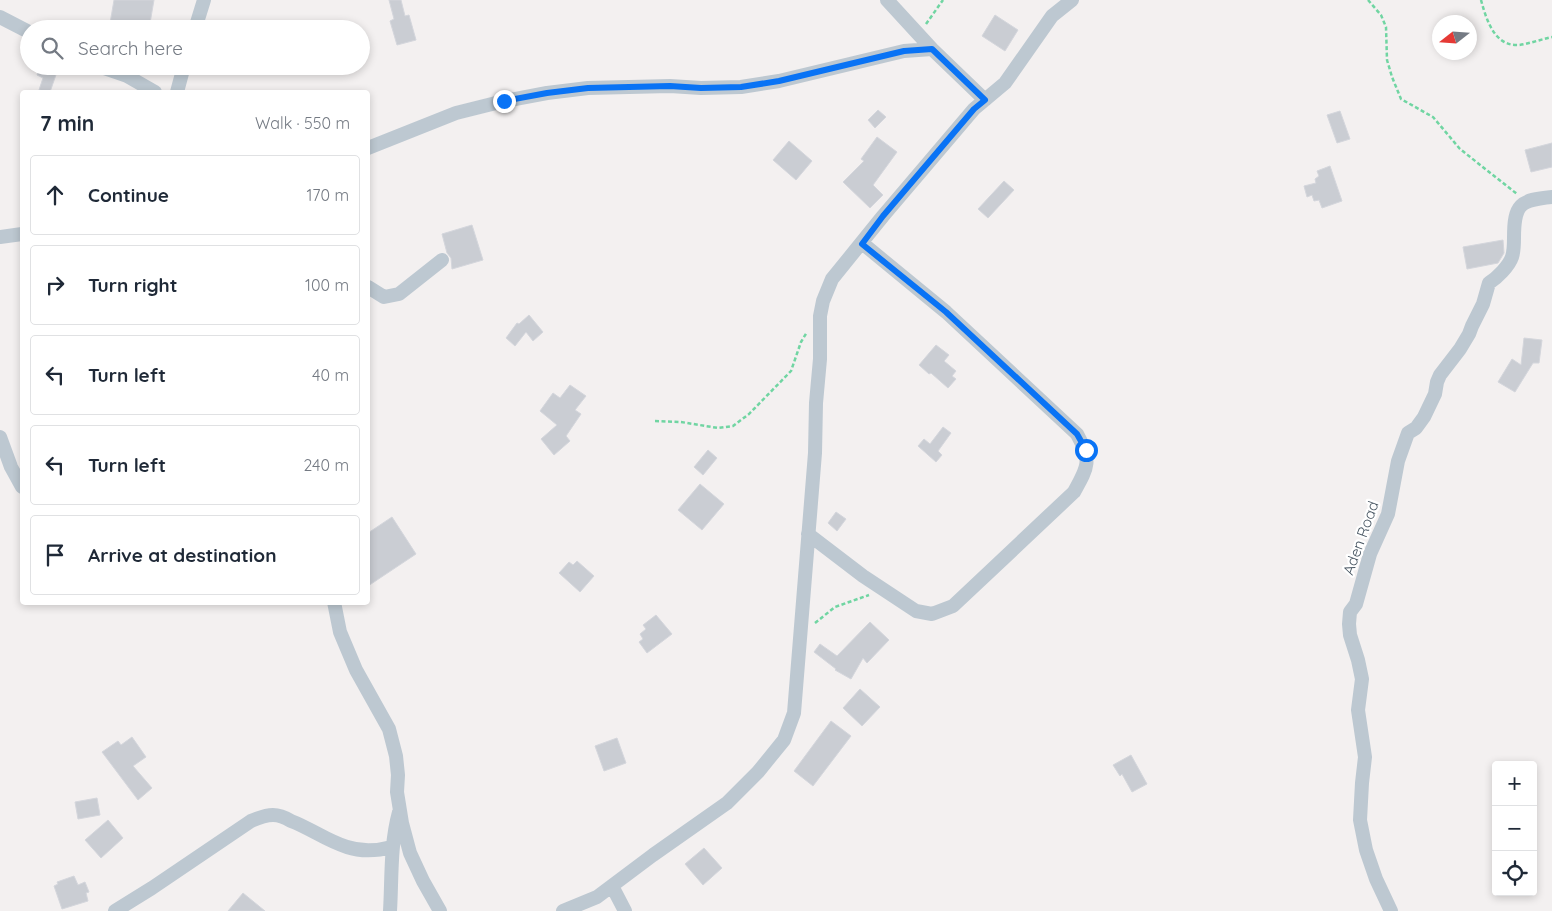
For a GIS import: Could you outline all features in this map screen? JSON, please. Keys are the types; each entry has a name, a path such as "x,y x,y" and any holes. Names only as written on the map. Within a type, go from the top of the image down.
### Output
{"street":[{"path":"198,20 204,0"},
{"path":"887,0 918,35 985,100"},
{"path":"563,911 597,897 727,803 758,772 784,740 794,712 814,470 816,403 820,359 820,316 823,301 832,279 883,216 969,115 1005,84 1052,16 1072,0"},
{"path":"0,17 20,27"},
{"path":"370,147 456,113 547,93 588,88 741,87 779,81 904,51 932,49"},
{"path":"124,75 152,90"},
{"path":"178,90 182,75"},
{"path":"1533,200 1552,197"},
{"name":"Aden Road","path":"1391,911 1376,880 1366,850 1360,820 1365,757 1358,710 1362,679 1348,624 1350,612 1356,604 1372,548 1388,514 1398,461 1408,433 1416,428 1424,417 1435,394 1440,375 1469,334 1483,304 1489,283 1497,278 1511,260 1514,246 1515,214 1518,208 1533,200"},
{"path":"0,237 20,234"},
{"path":"808,534 863,576 916,612 932,614 953,606 1074,492 1087,469 1086,450 1077,434 953,319 862,244"},
{"path":"370,288 384,298 399,294 442,260"},
{"path":"0,437 20,483"},
{"path":"335,605 340,632 356,670 389,729 396,756 397,792 402,823 410,853 440,911"},
{"path":"390,911 392,847 400,808"},
{"path":"115,911 251,821 262,816 274,815 285,818 349,848 372,850 392,847"},
{"path":"612,886 625,911"}],"path":[{"path":"918,35 942,0"},
{"path":"1368,0 1381,15 1386,27 1387,60 1401,99 1433,117 1460,149 1518,194 1533,200"},
{"path":"1481,0 1491,30 1502,41 1513,45 1523,45 1552,37"},
{"path":"655,421 681,422 718,428 733,426 749,414 791,371 801,342 809,328 820,316"},
{"path":"800,634 835,607 885,591"}],"building":[{"path":"114,0 154,0 151,20 111,20"},
{"path":"389,0 401,0 405,16 409,15 416,40 397,45 390,21 394,19"},
{"path":"995,15 1018,30 1005,51 982,36"},
{"path":"37,75 56,75 51,90 39,90 43,78"},
{"path":"878,110 886,117 875,128 868,120"},
{"path":"1340,111 1350,139 1337,143 1327,115"},
{"path":"877,137 897,152 873,185 883,195 870,208 843,182 864,161 861,159"},
{"path":"789,141 812,161 796,180 773,160"},
{"path":"1552,143 1552,167 1531,172 1525,150"},
{"path":"1330,166 1342,201 1322,208 1319,200 1314,201 1312,195 1307,197 1304,186 1316,183 1315,179 1319,176 1317,171"},
{"path":"1004,181 1014,190 988,218 978,209"},
{"path":"472,225 483,260 452,269 451,258 447,253 442,234"},
{"path":"1503,240 1504,253 1498,263 1467,269 1463,247"},
{"path":"529,315 543,332 533,341 526,332 515,346 506,338 517,323 519,324"},
{"path":"1524,338 1542,340 1539,363 1533,363 1515,392 1498,382 1512,359 1521,365"},
{"path":"936,345 949,355 944,361 956,371 952,376 956,379 948,388 919,365"},
{"path":"570,385 586,396 575,410 581,414 566,436 570,441 554,455 541,439 557,425 540,411 553,393 560,398"},
{"path":"943,427 951,433 938,451 942,455 936,462 918,446 924,439 930,444"},
{"path":"708,450 717,458 703,475 694,467"},
{"path":"700,484 724,504 702,530 678,510"},
{"path":"836,512 846,519 837,531 828,523"},
{"path":"392,517 416,554 370,585 370,532"},
{"path":"577,561 594,576 580,592 559,573 569,562 573,565"},
{"path":"656,615 672,634 647,653 639,642 643,639 640,634 646,629 643,625"},
{"path":"870,622 889,640 867,663 863,658 851,679 835,670 814,652 820,644 837,656"},
{"path":"860,689 880,707 862,726 843,708"},
{"path":"831,721 851,736 813,786 794,771"},
{"path":"132,737 146,757 133,766 152,788 138,800 102,752 118,741 121,745"},
{"path":"617,738 626,763 604,771 595,746"},
{"path":"1131,755 1147,784 1132,792 1122,774 1120,776 1113,765"},
{"path":"97,798 100,815 78,819 75,802"},
{"path":"108,820 123,838 101,858 85,840"},
{"path":"704,848 722,868 703,885 685,864"},
{"path":"74,876 78,885 85,882 89,892 86,893 88,901 62,909 54,886 58,884 57,882"},
{"path":"243,893 265,911 228,911"}],"route":[{"path":"504,101 588,88 741,87 779,81 904,51 932,49 985,100 974,109 883,216 862,244 946,312 1077,434 1086,450"}]}
